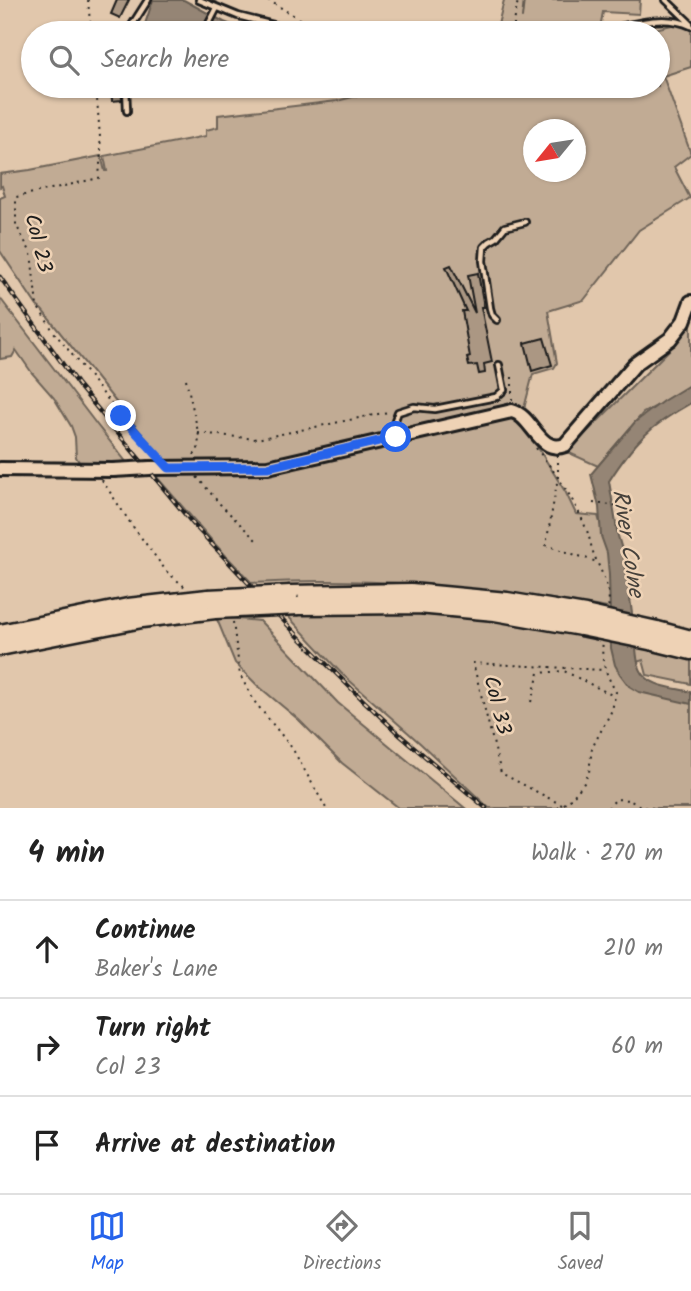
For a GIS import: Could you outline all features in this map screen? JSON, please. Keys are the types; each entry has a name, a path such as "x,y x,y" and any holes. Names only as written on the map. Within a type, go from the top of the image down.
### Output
{"highway":[{"path":"0,633 128,607 295,600 418,605 495,612 583,621 655,636 691,639"},
{"path":"0,647 212,604"},
{"path":"655,636 691,652"}],"street":[{"path":"0,469 268,467 512,411 522,415 545,443 559,447 565,445 635,364 670,339 684,321 691,302"}],"lane":[{"path":"135,21 148,0"},
{"path":"199,0 258,21"},
{"path":"666,0 691,25"},
{"path":"210,21 217,8"},
{"path":"656,21 691,25"},
{"path":"127,98 127,111"},
{"path":"497,320 492,315 488,298 485,247 505,228 525,222"},
{"path":"396,437 395,420 398,412 414,407 435,409 496,397 504,390 499,365"}],"path":[{"path":"88,0 90,21"},
{"path":"268,0 303,21"},
{"path":"514,21 518,0"},
{"name":"Col 23","path":"97,98 101,150 99,178 16,197 16,225 31,253 37,306 54,332 121,416 169,468"},
{"path":"512,377 512,411"},
{"path":"186,379 198,433 198,450 191,459 192,468 199,480 257,541"},
{"path":"198,433 257,439 388,412 395,420"},
{"path":"532,442 558,477 569,493 586,527 597,562 546,545 558,477 559,447"},
{"path":"96,470 167,572 185,589"},
{"path":"593,503 621,506"},
{"path":"232,616 240,675 254,701 292,748 326,808"},
{"name":"Col 33","path":"562,805 501,773 473,663 604,670 616,692 614,697"},
{"path":"531,702 538,673 564,671 614,697 612,710 592,748 589,772 584,783 570,800 558,808"},
{"path":"608,808 616,799 629,800 642,807 653,808"}],"shaded area":[{"path":"153,0 184,0 222,21 146,21"},
{"path":"504,0 640,0 639,14 603,12 601,21 499,21"},
{"path":"680,23 691,26 691,67 670,74 670,25"},
{"path":"670,96 691,154 674,167 690,198 639,230 584,300 548,311 557,363 554,368 533,374 521,420 576,514 598,516 618,583 630,684 691,696 691,808 489,808 341,673 285,613 396,612 505,622 601,637 607,608 519,594 430,585 342,581 252,583 155,475 173,473 37,306 0,251 0,198 5,196 2,186 0,187 0,174 101,156 107,171 104,156 206,136 206,130 218,127 218,115 349,98 670,98"},
{"path":"0,298 127,463 83,468 76,457 75,437 71,426 54,398 16,350 12,357 0,359"},
{"path":"691,321 691,388 643,413 598,466 567,452 672,347"},
{"path":"691,384 691,403 664,419 644,436 609,481 625,560 640,668 650,681 691,692 691,704 639,692 629,686 615,665 611,648 607,553 601,536 599,507 591,474 635,422"},
{"path":"216,617 260,621 338,703 465,808 399,808 342,763 235,663"},
{"path":"635,644 691,659 691,684 647,675 643,660 637,662"}],"building":[{"path":"117,0 129,0 120,18 111,14"},
{"path":"451,265 475,313 468,275 478,273 484,307 481,307 492,362 484,364 485,373 479,374 477,365 469,366 467,358 470,357 462,311 466,311 446,267"},
{"path":"544,338 552,365 532,371 525,343"}],"waterway":[{"path":"522,18 524,0"}],"railway":[{"path":"0,277 78,385 194,525 298,636 364,701 486,808"}],"route":[{"path":"121,416 169,468 268,467 396,437"}],"water label":[{"name":"River Colne","path":"629,543"}]}
